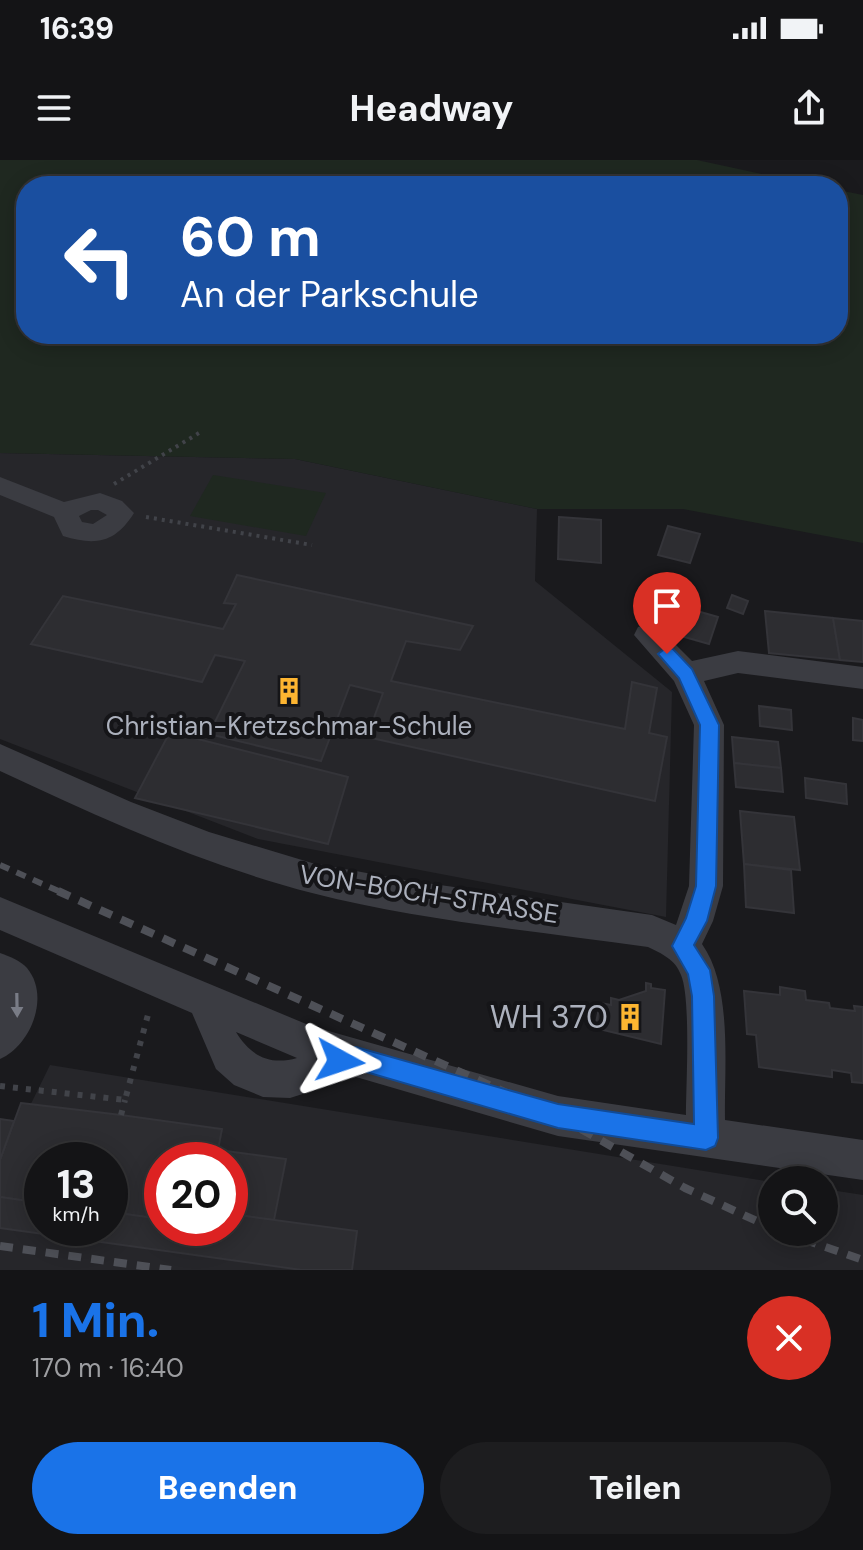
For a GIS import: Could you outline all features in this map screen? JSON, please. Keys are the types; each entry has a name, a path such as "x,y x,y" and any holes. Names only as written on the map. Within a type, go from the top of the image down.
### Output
{"street":[{"path":"0,485 75,507 72,530 94,533 113,526 121,513"},
{"path":"648,635 686,674 709,725 706,886 696,921 683,946 699,970 703,996 706,1138"},
{"path":"686,674 738,662 863,678"},
{"name":"VON-BOCH-STRASSE","path":"0,757 120,812 207,846 312,878 405,896 652,931 683,946"},
{"path":"0,913 311,1045 558,1116 863,1160"},
{"path":"0,970 15,981 19,1015 12,1031 0,1040"},
{"path":"207,1000 219,1039 230,1060 247,1073 287,1080 356,1058"}],"path":[{"path":"75,507 199,433"},
{"path":"121,513 312,545"},
{"path":"121,1115 158,978"},
{"path":"0,1086 125,1100"}],"shaded area":[{"path":"0,160 697,160 771,176 16,176 16,344 848,344 848,192 863,195 863,543 683,509 537,509 295,459 0,453"},
{"path":"0,453 295,459 537,509 535,581 672,692 666,917 258,839 0,739"},
{"path":"213,475 326,493 306,536 190,516"},
{"path":"50,1065 758,1180 758,1246 838,1246 838,1191 863,1195 863,1270 0,1270 0,1167"}],"building":[{"path":"559,517 601,520 601,563 558,559"},
{"path":"668,526 700,534 690,563 658,555"},
{"name":"Christian-Kretzschmar-Schule","path":"237,575 473,626 460,650 406,641 391,681 625,729 632,682 657,688 649,733 667,737 655,801 367,737 383,693 350,685 321,761 209,734 245,661 215,655 202,682 31,644 63,596 223,629 236,604 224,603"},
{"path":"732,595 748,601 743,614 727,608"},
{"path":"690,609 718,617 709,644 681,636"},
{"path":"765,611 833,618 840,660 769,653"},
{"path":"833,618 863,621 863,662 840,660"},
{"path":"759,706 791,710 792,730 760,726"},
{"path":"853,718 863,720 863,741 853,740"},
{"name":"Christian-Kretzschmar-Schule","path":"170,732 348,777 328,844 135,798"},
{"path":"732,737 778,742 781,768 734,763"},
{"path":"734,763 781,768 783,792 736,787"},
{"path":"805,778 846,784 847,804 806,798"},
{"path":"740,811 794,817 800,870 744,864"},
{"path":"744,864 791,870 794,913 746,907"},
{"name":"WH 370","path":"646,983 651,984 651,988 665,990 661,1044 595,1028 600,1003 611,1005 611,998 619,1000 646,991"},
{"path":"780,987 805,991 806,1000 829,1003 830,1008 855,1011 854,1006 863,1007 863,1083 852,1082 851,1073 832,1070 832,1077 759,1067 756,1035 747,1034 744,991 780,995"},
{"path":"21,1103 222,1129 219,1142 144,1142 144,1217 128,1214 128,1142 24,1142 24,1200 0,1197 0,1160"},
{"path":"0,1119 14,1121 0,1160"},
{"path":"248,1154 286,1159 274,1220 248,1216"},
{"path":"0,1197 24,1200 24,1231 0,1228"},
{"path":"128,1214 144,1217 144,1246 248,1246 248,1216 357,1231 352,1270 302,1270 128,1246"}],"railway":[{"path":"0,865 63,893"},
{"path":"58,891 558,1116 685,1188 758,1222"},
{"path":"0,1246 171,1270"},
{"path":"822,1246 863,1260"}],"place":[{"name":"Christian-Kretzschmar-Schule","path":"289,691"},
{"name":"WH 370","path":"630,1017"}],"route":[{"path":"340,1061 356,1058 558,1116 706,1138 703,996 699,970 683,946 696,921 706,886 709,725 686,674 667,654"}]}
